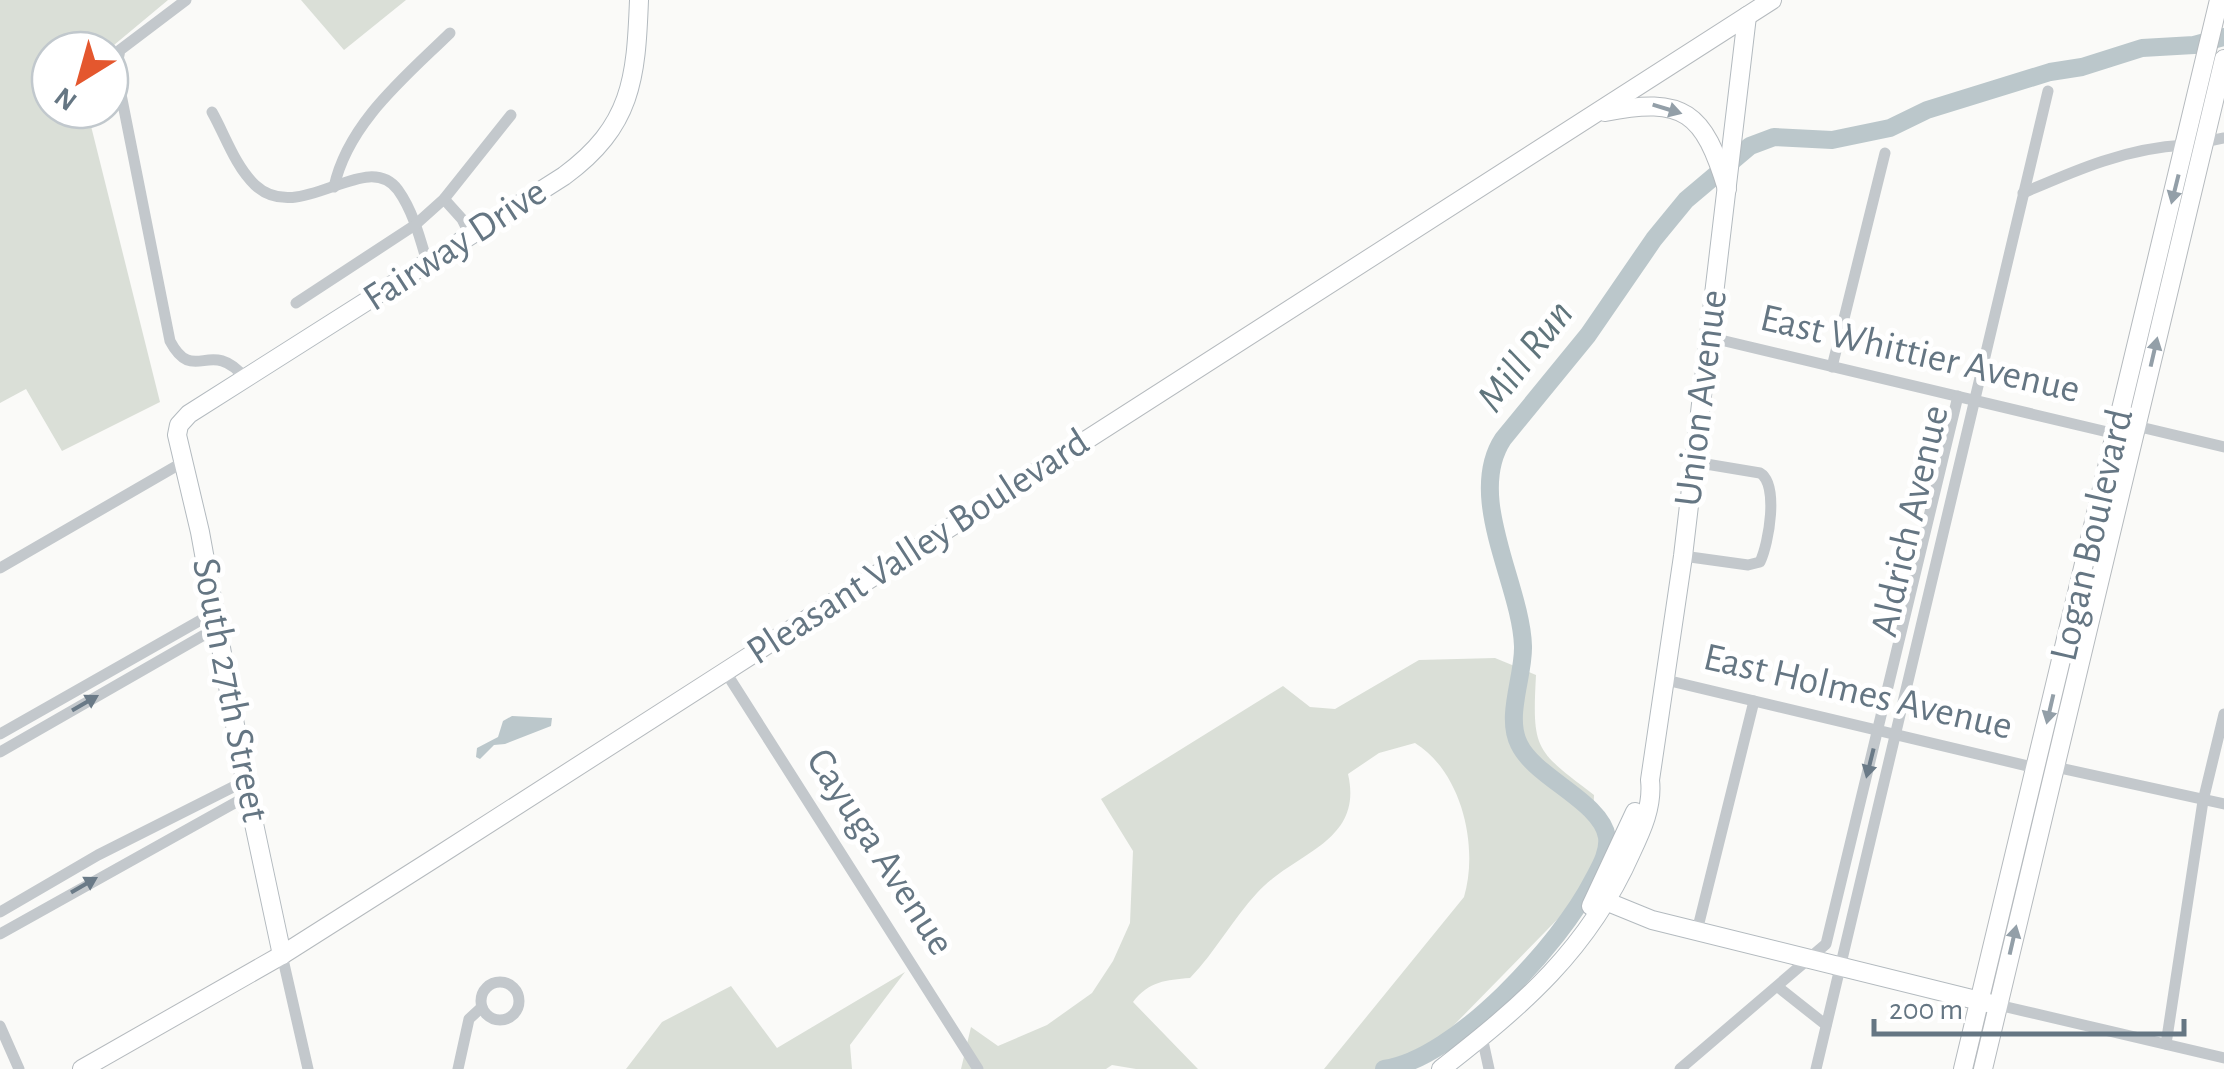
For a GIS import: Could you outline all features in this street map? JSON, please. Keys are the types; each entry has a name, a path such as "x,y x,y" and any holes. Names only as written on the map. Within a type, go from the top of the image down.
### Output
{"main road":[{"name":"Fairway Drive","path":"179,425 188,414 564,176 603,142 621,114 633,80 640,0"},
{"name":"Pleasant Valley Boulevard","path":"82,1069 282,954 1594,114 1746,5 1772,0"},
{"name":"Logan Boulevard","path":"2045,767 2116,434 2218,59 2212,28 2219,0"},
{"name":"Union Avenue","path":"1452,1065 1524,1001 1590,930 1601,899 1652,798 1650,780 1694,462 1733,147 1746,5"},
{"path":"1594,114 1641,105 1680,112 1704,132 1726,182"},
{"name":"Logan Boulevard","path":"1963,1069 1988,1003 2045,767 2136,426 2195,144"},
{"name":"South 27th Street","path":"179,425 177,435 282,954"},
{"path":"1601,899 1652,920 1988,1003"},
{"name":"Logan Boulevard","path":"1983,1069 1988,1003"}],"street":[{"path":"186,0 120,50 116,69 170,342 179,358 188,362 221,358 232,362 246,378"},
{"path":"334,186 339,164 385,94 450,33"},
{"name":"Aldrich Avenue","path":"1816,1069 2048,91"},
{"path":"212,112 244,172 258,188 279,197 302,198 364,176 384,179 397,189 428,262"},
{"path":"296,303 415,225 444,199 511,115"},
{"path":"2023,193 2106,158 2157,146 2224,138"},
{"path":"1832,367 1885,153"},
{"path":"444,199 470,234"},
{"name":"East Whittier Avenue","path":"1708,338 2116,434"},
{"name":"Aldrich Avenue","path":"1810,959 1826,944 1958,396"},
{"path":"2136,426 2224,447"},
{"path":"0,568 185,461"},
{"path":"1682,556 1748,565 1760,562 1765,550 1772,488 1768,478 1760,472 1694,462"},
{"path":"0,734 216,619"},
{"path":"0,752 216,619"},
{"name":"Cayuga Avenue","path":"725,671 978,1069"},
{"name":"East Holmes Avenue","path":"1666,680 1893,734 2224,804"},
{"path":"1697,931 1754,701"},
{"path":"2166,1044 2203,800 2224,714"},
{"path":"0,912 98,856 235,786 247,791 240,800 0,934"},
{"path":"282,954 308,1069"},
{"path":"1680,1069 1810,959"},
{"path":"1778,987 1826,1025"},
{"path":"1988,1003 2224,1058"},
{"path":"458,1069 469,1019 482,1007"},
{"path":"0,1026 19,1069"},
{"path":"1482,1037 1489,1069"}],"shaded area":[{"path":"0,0 168,0 130,32 30,30 30,130 92,130 160,402 62,451 26,389 0,403"},
{"path":"301,0 406,0 344,50"},
{"path":"1495,658 1536,675 1535,719 1541,746 1559,768 1594,795 1593,822 1603,844 1590,886 1411,1069 1324,1069 1464,897 1469,856 1463,812 1445,772 1415,743 1379,753 1348,774 1350,797 1346,816 1336,831 1257,893 1190,978 1152,986 1133,1002 1198,1069 1112,1065 1106,1069 961,1069 971,1027 998,1046 1047,1025 1092,993 1113,961 1130,923 1133,851 1101,799 1283,686 1310,707 1335,709 1419,660"},
{"path":"512,716 552,718 551,726 494,745 480,759 476,757 477,748 498,737 503,721"},
{"path":"905,972 850,1045 852,1069 626,1069 662,1022 731,986 777,1048"}],"waterway":[{"name":"Mill Run","path":"1384,1069 1412,1061 1443,1044 1504,994 1578,906 1605,854 1607,837 1602,824 1527,756 1515,733 1514,709 1523,646 1492,514 1490,487 1493,462 1503,439 1588,335 1654,239 1686,200 1750,146 1774,137 1832,140 1890,128 1927,110 2050,72 2082,67 2142,48 2194,45 2224,37"}]}
